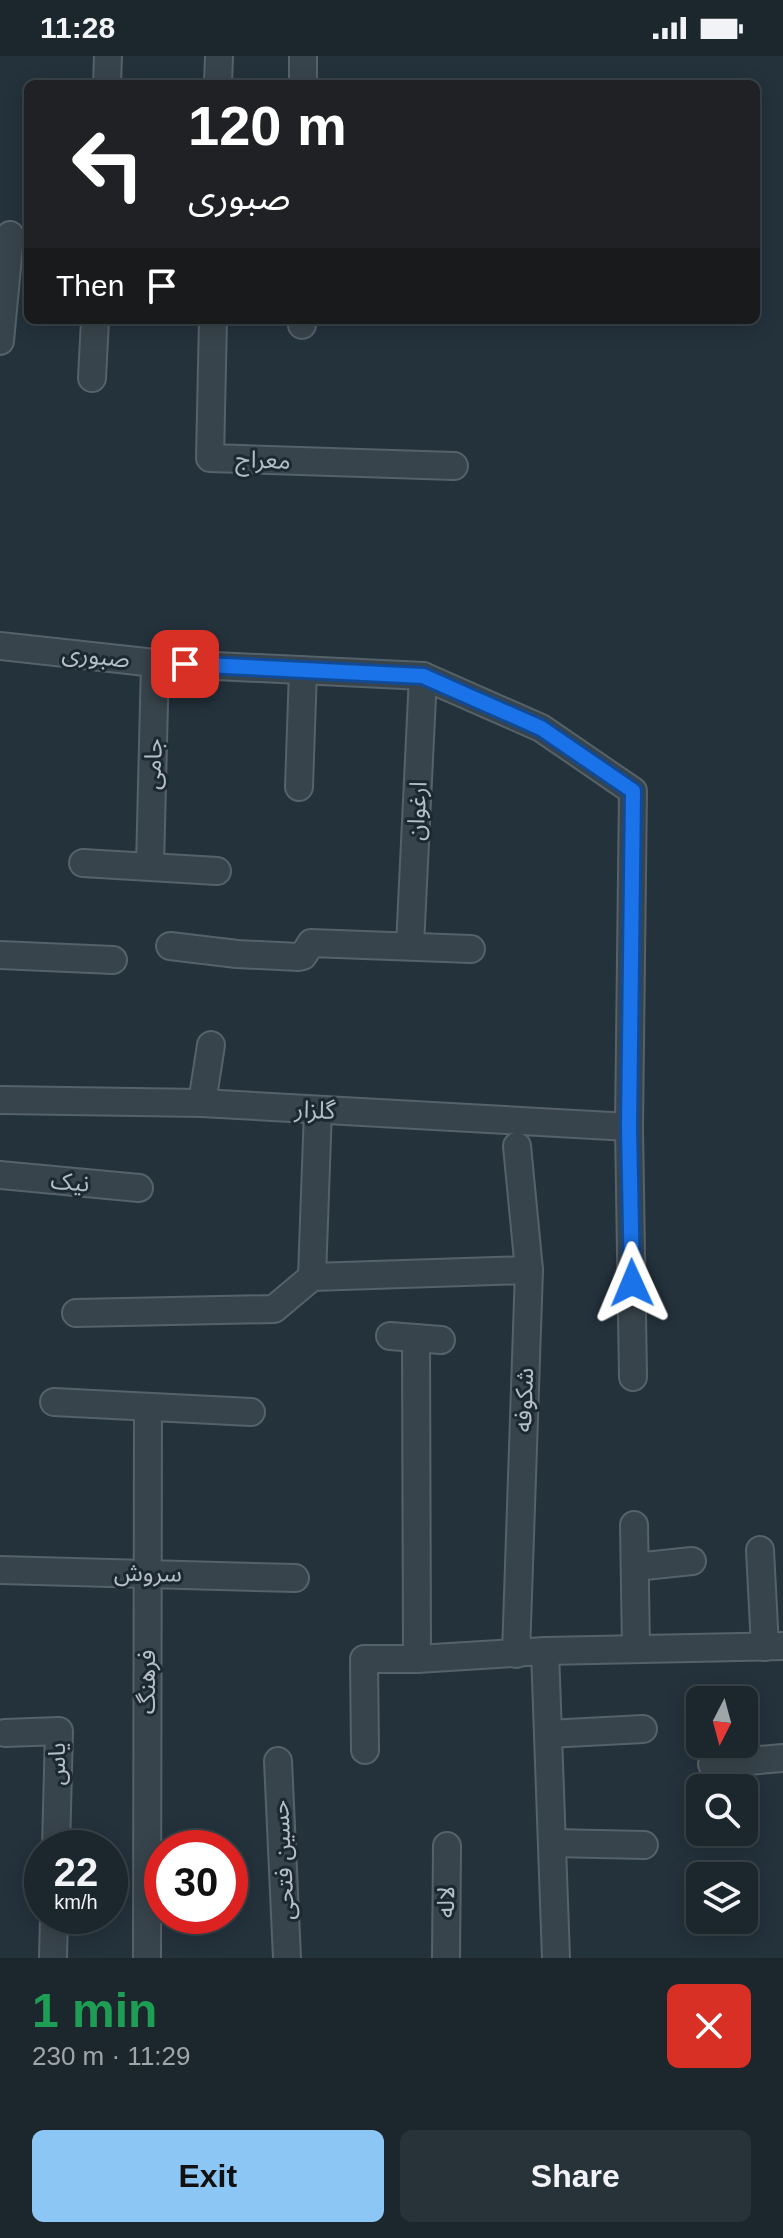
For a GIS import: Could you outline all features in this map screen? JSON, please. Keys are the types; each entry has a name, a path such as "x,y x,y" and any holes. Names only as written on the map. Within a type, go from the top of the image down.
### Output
{"street":[{"path":"107,80 108,56"},
{"path":"218,80 219,56"},
{"path":"303,56 303,80"},
{"path":"0,341 10,235"},
{"path":"92,378 95,324"},
{"name":"معراج","path":"213,324 210,458 454,466"},
{"name":"صبوری","path":"0,646 155,663 423,676 541,728 633,791 629,1127 633,1377"},
{"name":"جامی","path":"150,866 155,663"},
{"path":"299,787 303,670"},
{"name":"ارغوان","path":"410,946 423,676"},
{"path":"83,863 217,871"},
{"path":"170,946 299,957 311,943 471,949"},
{"path":"0,955 113,960"},
{"path":"202,1103 211,1045"},
{"name":"گلزار","path":"0,1100 202,1103 629,1127"},
{"path":"312,1277 318,1110"},
{"name":"شکوفه","path":"516,1654 529,1270 517,1146"},
{"name":"نیک","path":"0,1175 139,1188"},
{"path":"76,1313 274,1309 312,1277 529,1270"},
{"path":"416,1338 417,1659"},
{"path":"54,1402 251,1412"},
{"name":"فرهنگ","path":"147,1958 148,1407"},
{"path":"634,1525 636,1649"},
{"path":"365,1750 364,1659 545,1651 774,1647 760,1550"},
{"path":"635,1567 692,1561"},
{"name":"سروش","path":"0,1570 295,1578"},
{"path":"545,1651 556,1958"},
{"path":"548,1734 643,1729"},
{"name":"یاس","path":"5,1733 59,1731 56,1830"},
{"path":"712,1764 783,1758"},
{"name":"حسین فتحی","path":"278,1761 287,1958"},
{"path":"552,1843 644,1845"},
{"name":"لاله","path":"446,1958 447,1846"},
{"path":"53,1958 54,1934"}],"route":[{"path":"185,664 423,676 541,728 633,791 629,1127 632,1283"}]}
